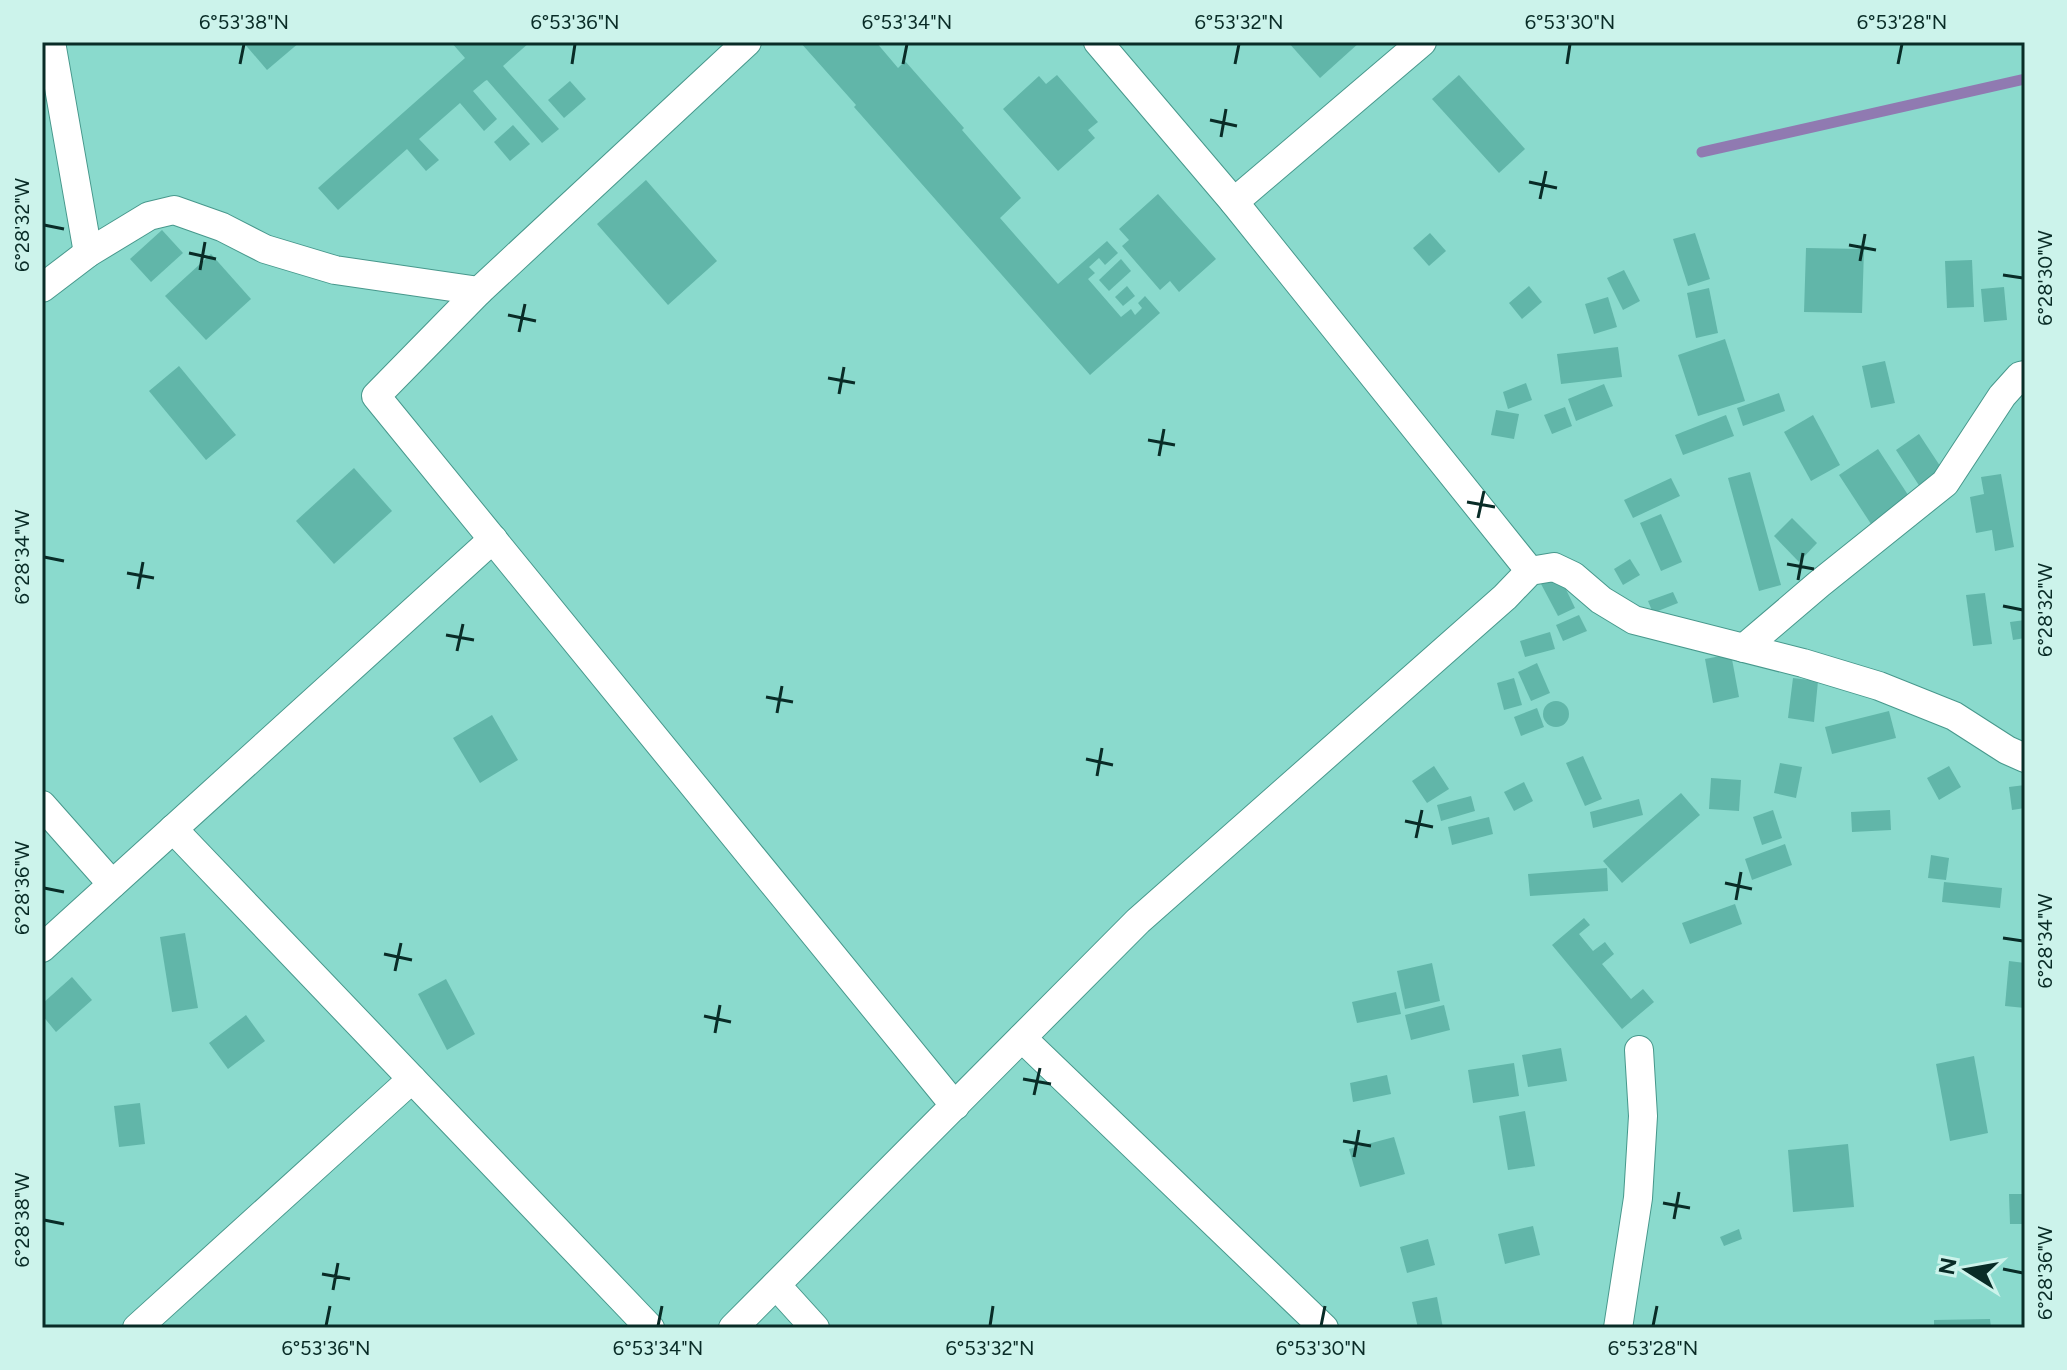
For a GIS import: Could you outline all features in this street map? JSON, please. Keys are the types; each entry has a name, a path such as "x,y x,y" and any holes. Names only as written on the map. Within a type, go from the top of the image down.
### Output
{"street":[{"path":"51,42 88,253"},
{"path":"747,42 479,291 376,396 955,1106"},
{"path":"1098,42 1234,202 1530,571"},
{"path":"1234,202 1422,42"},
{"path":"42,288 88,253 149,216 174,210 222,227 265,249 335,270 479,291"},
{"path":"1744,648 1945,483 2002,396 2020,376 2025,375"},
{"path":"42,948 493,539"},
{"path":"733,1328 1138,921 1505,597 1530,571 1554,567 1573,576 1601,600 1634,620 1803,663 1879,686 1954,716 2025,758"},
{"path":"42,805 112,884"},
{"path":"173,829 650,1328"},
{"path":"1022,1038 1324,1328"},
{"path":"1618,1328 1638,1198 1643,1116 1639,1050"},
{"path":"137,1328 412,1079"},
{"path":"776,1285 815,1328"}],"building":[{"path":"243,42 300,42 267,70"},
{"path":"451,42 530,42 503,66 559,129 542,143 487,80 473,91 497,119 484,131 460,103 419,139 439,160 426,171 407,149 338,210 318,188 465,58"},
{"path":"800,42 876,42 898,68 905,61 1021,198 1000,218 1058,284 1107,241 1118,253 1105,265 1099,258 1089,267 1095,273 1088,279 1121,317 1131,309 1135,315 1142,308 1138,303 1145,296 1160,313 1090,375"},
{"path":"1288,42 1360,42 1320,78"},
{"path":"1057,75 1098,122 1088,130 1095,138 1058,171 1003,109 1039,76 1046,84"},
{"path":"1459,75 1525,149 1499,173 1432,99"},
{"path":"570,81 586,99 564,118 548,100"},
{"path":"513,125 530,144 510,161 494,142"},
{"path":"646,180 717,261 668,305 597,224"},
{"path":"1158,194 1216,259 1179,292 1170,281 1160,290 1122,246 1129,240 1119,229"},
{"path":"162,230 183,253 151,282 130,259"},
{"path":"1430,233 1446,251 1429,266 1413,248"},
{"path":"1695,233 1710,279 1688,286 1673,239"},
{"path":"1806,248 1864,249 1862,313 1804,312"},
{"path":"211,254 251,299 206,340 165,296"},
{"path":"1121,259 1131,271 1109,291 1099,280"},
{"path":"1972,260 1974,307 1947,308 1945,261"},
{"path":"1624,270 1640,301 1623,310 1607,278"},
{"path":"1127,286 1135,296 1123,306 1115,297"},
{"path":"1529,286 1542,302 1522,319 1509,303"},
{"path":"2004,287 2007,320 1984,322 1981,289"},
{"path":"1709,288 1718,333 1696,338 1687,293"},
{"path":"1608,297 1617,327 1594,334 1585,304"},
{"path":"1725,339 1745,401 1698,416 1678,355"},
{"path":"1618,347 1622,377 1561,384 1557,354"},
{"path":"1885,361 1895,403 1871,408 1862,366"},
{"path":"179,366 236,435 206,460 149,391"},
{"path":"1526,383 1532,400 1508,409 1503,392"},
{"path":"1604,384 1613,406 1576,421 1568,399"},
{"path":"1779,393 1785,411 1743,426 1737,408"},
{"path":"1565,407 1572,426 1552,434 1544,415"},
{"path":"1496,410 1519,414 1514,439 1491,435"},
{"path":"1726,415 1734,436 1683,455 1675,435"},
{"path":"1813,415 1840,465 1811,481 1784,432"},
{"path":"1919,434 1946,475 1922,490 1896,450"},
{"path":"1878,449 1910,498 1871,524 1839,475"},
{"path":"354,468 392,511 334,564 296,521"},
{"path":"1750,472 1781,585 1759,591 1728,478"},
{"path":"2001,474 2014,547 1995,551 1992,530 1976,533 1970,497 1984,494 1981,477"},
{"path":"1671,478 1680,496 1633,518 1624,500"},
{"path":"1661,514 1682,562 1661,571 1640,523"},
{"path":"1792,518 1817,543 1799,562 1774,536"},
{"path":"1630,559 1640,575 1623,585 1614,569"},
{"path":"1559,575 1575,608 1558,616 1541,584"},
{"path":"1673,592 1678,603 1653,613 1648,601"},
{"path":"1985,593 1992,644 1973,646 1966,595"},
{"path":"1579,615 1587,631 1563,641 1556,625"},
{"path":"2025,620 2025,638 2013,640 2010,622"},
{"path":"1550,632 1555,649 1525,657 1520,641"},
{"path":"1731,654 1739,697 1713,703 1705,659"},
{"path":"1537,663 1550,693 1531,701 1518,672"},
{"path":"1514,678 1522,705 1504,710 1497,683"},
{"path":"1793,678 1818,681 1814,722 1788,718"},
{"path":"1556,701 1565,705 1569,714 1565,723 1556,727 1547,723 1543,714 1547,705"},
{"path":"1537,708 1544,727 1521,736 1514,717"},
{"path":"1889,711 1896,738 1832,754 1825,727"},
{"path":"492,715 518,760 480,783 453,738"},
{"path":"1583,756 1602,799 1585,806 1566,763"},
{"path":"1780,763 1802,767 1796,798 1774,793"},
{"path":"1434,766 1449,789 1427,803 1412,781"},
{"path":"1949,766 1961,787 1939,800 1927,778"},
{"path":"1711,778 1741,780 1739,811 1709,809"},
{"path":"1524,782 1533,801 1514,811 1504,792"},
{"path":"2025,785 2025,808 2012,810 2009,787"},
{"path":"1681,793 1700,815 1622,883 1603,861"},
{"path":"1471,796 1475,811 1441,821 1437,805"},
{"path":"1639,799 1643,815 1593,828 1590,812"},
{"path":"1773,810 1782,838 1762,845 1753,817"},
{"path":"1890,810 1891,830 1852,832 1851,812"},
{"path":"1489,817 1493,834 1452,845 1448,827"},
{"path":"1785,844 1792,865 1752,880 1745,859"},
{"path":"1931,855 1949,858 1946,880 1928,878"},
{"path":"1607,868 1608,891 1530,896 1528,874"},
{"path":"1944,882 2002,888 2000,908 1942,902"},
{"path":"1735,904 1742,924 1690,944 1682,923"},
{"path":"1584,918 1590,925 1579,934 1593,951 1605,942 1614,954 1602,964 1631,999 1643,989 1654,1002 1622,1029 1552,945"},
{"path":"185,933 198,1008 172,1012 160,937"},
{"path":"2009,961 2025,963 2025,1008 2005,1006"},
{"path":"1432,963 1440,1001 1405,1009 1397,971"},
{"path":"72,977 92,1000 56,1032 42,1015 42,1004"},
{"path":"446,979 475,1034 447,1050 418,994"},
{"path":"1396,992 1401,1014 1357,1023 1352,1002"},
{"path":"1444,1005 1450,1030 1411,1040 1405,1015"},
{"path":"246,1015 265,1041 228,1069 209,1043"},
{"path":"1561,1048 1567,1081 1528,1087 1522,1055"},
{"path":"1974,1056 1988,1133 1950,1141 1936,1064"},
{"path":"1514,1063 1519,1096 1473,1103 1468,1070"},
{"path":"1387,1075 1391,1094 1353,1102 1350,1083"},
{"path":"140,1103 145,1144 119,1147 114,1106"},
{"path":"1525,1111 1535,1166 1508,1170 1499,1116"},
{"path":"1394,1137 1405,1174 1360,1187 1349,1149"},
{"path":"1848,1144 1854,1207 1793,1212 1788,1150"},
{"path":"2009,1194 2025,1194 2025,1224 2010,1224"},
{"path":"1533,1226 1540,1255 1505,1264 1498,1234"},
{"path":"1739,1229 1742,1239 1724,1246 1720,1237"},
{"path":"1428,1239 1435,1265 1407,1273 1400,1247"},
{"path":"1437,1297 1443,1328 1418,1328 1412,1302"},
{"path":"1990,1319 1991,1328 1934,1328 1934,1320"}],"waterway":[{"path":"1702,152 2025,79"}]}
